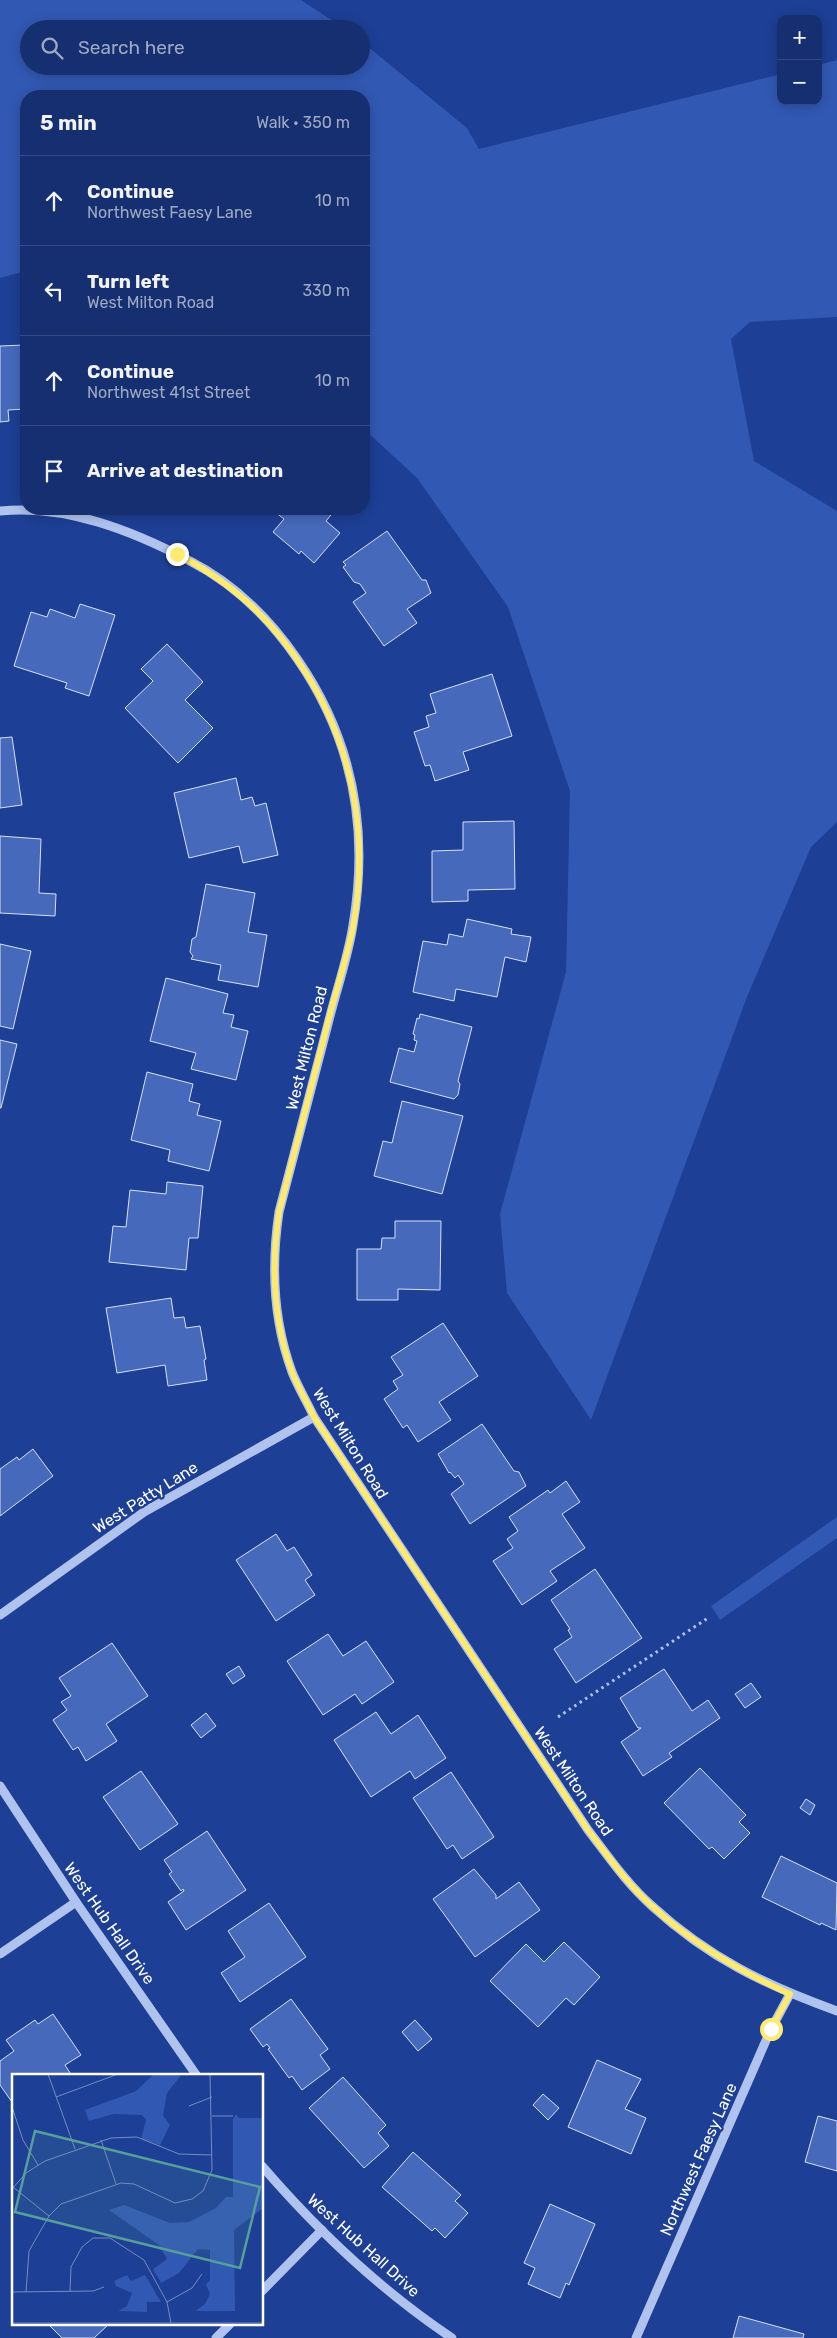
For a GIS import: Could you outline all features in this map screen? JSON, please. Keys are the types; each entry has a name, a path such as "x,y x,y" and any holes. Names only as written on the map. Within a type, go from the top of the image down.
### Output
{"street":[{"name":"West Milton Road","path":"0,512 20,513"},
{"name":"West Milton Road","path":"62,515 105,524 142,536 207,570 234,588 258,610 282,638 302,667 321,697 346,759 355,793 360,861 353,928 279,1212 275,1240 274,1284 279,1325 292,1372 314,1417 588,1830 618,1870 651,1905 700,1946 748,1975 790,1994 837,2011"},
{"name":"West Patty Lane","path":"0,1614 144,1512 314,1417"},
{"name":"West Hub Hall Drive","path":"0,1786 76,1902 196,2074"},
{"path":"0,1954 76,1902"},
{"name":"Northwest Faesy Lane","path":"636,2338 771,2029 790,1994"},
{"name":"West Hub Hall Drive","path":"264,2168 322,2230 393,2294 452,2338"},
{"path":"264,2289 322,2230"},
{"path":"216,2338 228,2326"}],"path":[{"path":"558,1717 708,1618"}],"shaded area":[{"path":"0,0 301,0 331,20 20,20 20,75 370,75 370,48 467,128 479,149 777,75 777,105 822,105 822,64 837,60 837,317 750,322 731,339 754,461 837,511 837,822 811,847 747,997 591,1420 507,1293 500,1214 566,972 570,791 508,607 417,478 370,435 370,90 20,90 20,273 0,278"},
{"path":"837,1517 837,1538 720,1620 711,1606"}],"building":[{"path":"20,345 20,409 8,410 9,421 0,422 0,346"},
{"path":"279,515 331,515 326,521 340,533 314,563 301,551 299,554 273,532 284,519"},
{"path":"387,531 422,580 426,580 431,593 407,609 417,623 384,646 353,602 366,593 360,584 354,582 343,567 346,565 343,562"},
{"path":"80,604 115,615 89,696 65,688 67,683 14,666 31,612 47,617 50,609 75,618"},
{"path":"167,644 203,682 185,700 213,728 178,763 125,708 153,681 141,669"},
{"path":"492,674 512,736 463,752 469,770 435,781 430,765 425,766 414,732 429,727 426,716 436,713 430,694"},
{"path":"12,737 22,805 0,808 0,738"},
{"path":"236,778 241,800 252,797 255,806 266,803 278,855 243,863 239,846 189,858 174,793"},
{"path":"514,821 515,889 468,890 468,901 432,902 432,851 463,850 463,822"},
{"path":"0,836 41,839 39,893 56,894 55,916 0,913"},
{"path":"206,884 255,893 248,932 267,935 258,987 218,980 221,965 191,959 193,956 190,952 192,939 196,937"},
{"path":"467,919 512,929 511,934 531,937 526,962 505,957 497,997 456,989 454,1001 413,992 423,941 447,945 449,934 463,937"},
{"path":"0,944 31,951 13,1029 0,1026"},
{"path":"166,978 228,994 223,1013 234,1015 231,1027 248,1031 236,1080 191,1069 196,1053 150,1041"},
{"path":"420,1014 472,1027 458,1081 460,1084 458,1095 454,1099 390,1082 399,1048 414,1052 417,1041 414,1040 415,1035 413,1034 417,1018 419,1019"},
{"path":"0,1040 17,1044 1,1108 0,1108"},
{"path":"147,1072 193,1084 189,1101 200,1104 197,1115 221,1121 209,1171 168,1161 170,1150 131,1140"},
{"path":"402,1101 463,1116 442,1194 374,1176 383,1141 392,1143"},
{"path":"167,1182 203,1186 198,1238 189,1238 186,1270 109,1262 113,1226 126,1227 130,1190 166,1194"},
{"path":"395,1221 441,1221 440,1290 398,1289 398,1300 357,1300 357,1249 381,1249 382,1238 395,1238"},
{"path":"171,1298 174,1318 184,1317 186,1328 200,1326 206,1359 204,1360 207,1380 168,1386 165,1365 117,1373 106,1308"},
{"path":"443,1323 478,1376 439,1402 451,1420 418,1442 407,1425 403,1428 384,1399 398,1389 393,1381 403,1375 391,1357"},
{"path":"482,1424 514,1471 519,1472 526,1486 470,1524 451,1494 464,1484 458,1475 455,1478 449,1473 438,1454"},
{"path":"33,1449 53,1476 0,1516 0,1469 17,1457 19,1460"},
{"path":"566,1481 580,1502 562,1514 585,1548 550,1571 557,1581 522,1605 493,1561 513,1548 507,1539 518,1531 509,1517 548,1490 550,1493"},
{"path":"276,1534 287,1551 294,1547 312,1575 305,1580 315,1595 276,1621 236,1560"},
{"path":"595,1569 642,1638 576,1683 554,1649 572,1637 568,1630 570,1629 551,1600"},
{"path":"328,1634 343,1656 366,1641 394,1682 362,1704 355,1694 323,1715 287,1661"},
{"path":"112,1643 148,1696 106,1724 117,1741 86,1761 78,1747 73,1750 53,1720 67,1710 61,1702 71,1696 59,1678"},
{"path":"239,1666 245,1676 233,1684 226,1674"},
{"path":"664,1669 692,1711 708,1700 720,1718 669,1753 672,1757 643,1776 621,1742 641,1728 638,1728 620,1698"},
{"path":"751,1683 761,1697 745,1708 735,1694"},
{"path":"376,1712 391,1734 418,1715 446,1758 415,1779 410,1771 371,1797 334,1740"},
{"path":"206,1713 216,1726 201,1738 191,1725"},
{"path":"700,1768 746,1815 739,1822 750,1833 724,1859 712,1847 709,1849 664,1803"},
{"path":"141,1771 178,1824 140,1850 103,1797"},
{"path":"451,1772 494,1837 462,1859 453,1845 447,1849 413,1798"},
{"path":"806,1799 815,1805 810,1815 800,1808"},
{"path":"207,1831 246,1890 186,1930 168,1902 184,1891 183,1889 181,1891 169,1874 172,1872 164,1860"},
{"path":"781,1856 837,1883 836,1930 821,1923 820,1925 762,1897"},
{"path":"474,1869 496,1895 496,1899 519,1882 540,1910 475,1957 433,1899"},
{"path":"269,1903 306,1957 240,2002 221,1973 245,1957 228,1931"},
{"path":"564,1942 600,1977 574,2005 566,1998 538,2027 490,1981 526,1944 544,1962"},
{"path":"291,1999 328,2049 320,2055 330,2069 302,2090 292,2076 289,2078 268,2049 270,2048 267,2044 263,2047 250,2029"},
{"path":"53,2014 81,2055 65,2065 71,2074 12,2074 12,2102 0,2085 0,2061 14,2051 6,2040 35,2020 38,2024"},
{"path":"415,2020 432,2039 418,2051 402,2032"},
{"path":"597,2060 641,2079 625,2109 646,2118 631,2154 568,2127"},
{"path":"343,2077 386,2125 378,2133 389,2146 364,2168 309,2108"},
{"path":"543,2094 559,2108 548,2120 533,2105"},
{"path":"818,2116 837,2121 837,2171 805,2162"},
{"path":"413,2152 461,2195 455,2201 468,2213 445,2238 435,2228 432,2231 382,2187"},
{"path":"550,2204 595,2224 569,2285 566,2283 560,2298 528,2284 535,2268 524,2263"},
{"path":"739,2316 804,2334 803,2338 733,2338"},
{"path":"50,2326 107,2326 94,2338 62,2338"}],"route":[{"path":"177,554 207,570 234,588 258,610 282,638 321,697 346,759 355,793 360,861 359,886 353,928 279,1212 275,1240 274,1284 279,1325 292,1372 314,1417 588,1830 618,1870 651,1905 700,1946 748,1975 790,1994 771,2029"}]}
